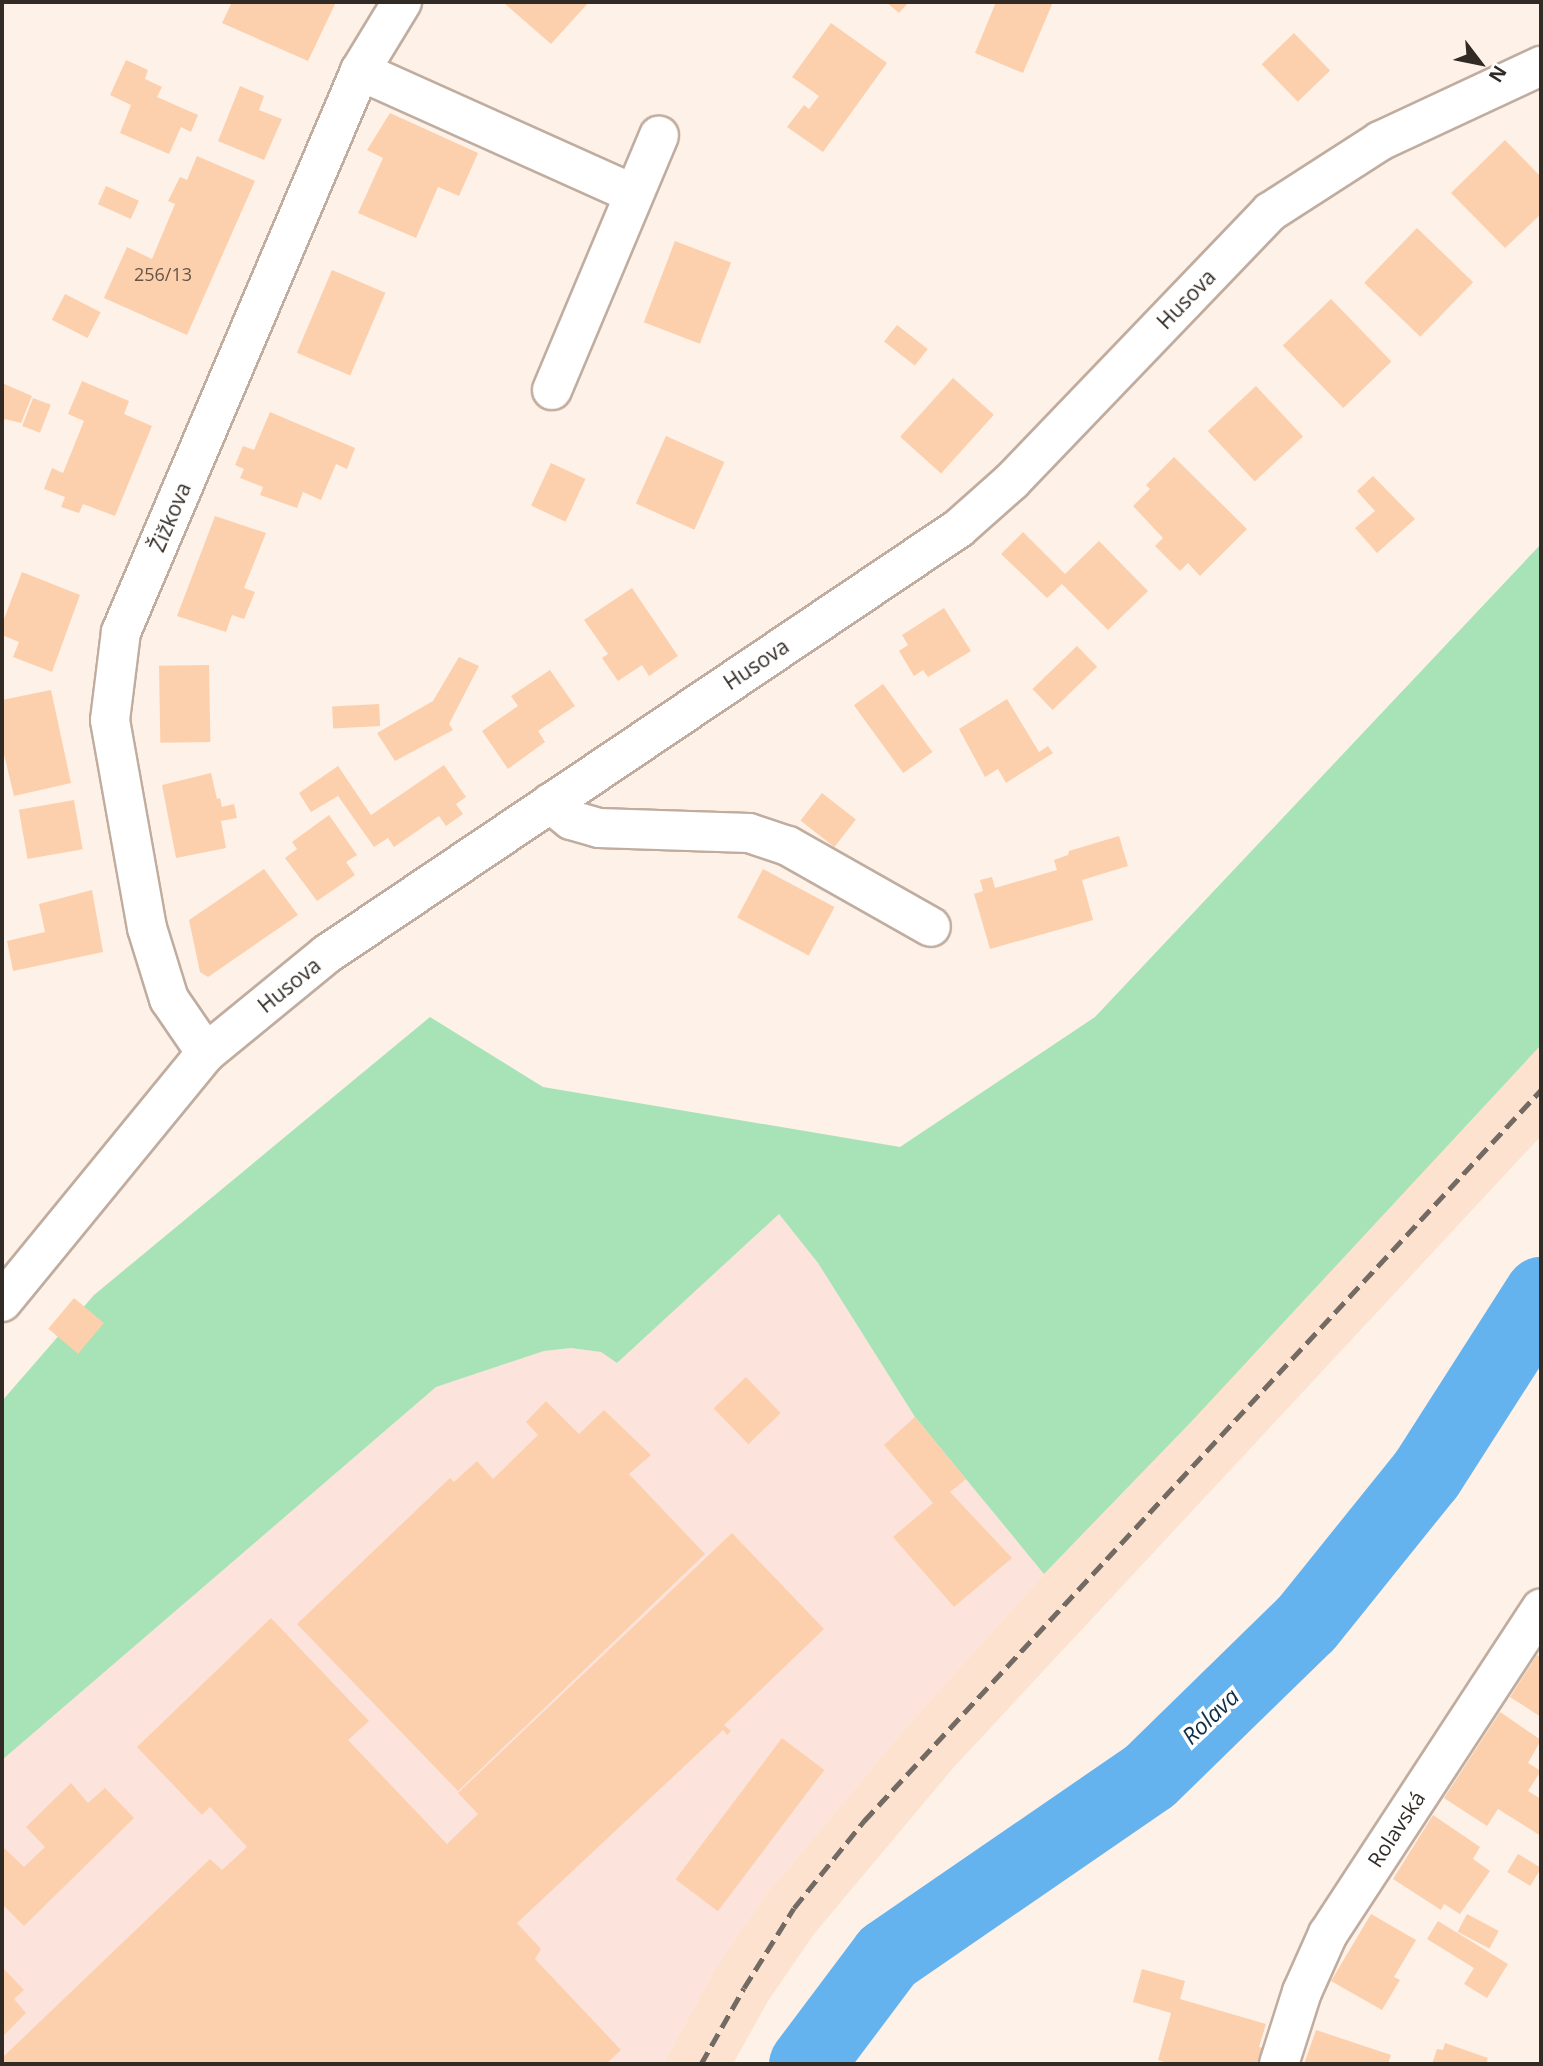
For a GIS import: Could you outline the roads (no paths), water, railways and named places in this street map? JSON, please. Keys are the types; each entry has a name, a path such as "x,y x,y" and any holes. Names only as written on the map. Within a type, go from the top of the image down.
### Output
{"street":[{"name":"Žižkova","path":"206,1053 169,999 146,928 110,720 121,632 360,71 402,2"},
{"name":"Husova","path":"2,1302 206,1053 327,954 959,528 1012,481 1270,212 1380,141 1541,66"},
{"path":"360,71 634,194"},
{"path":"551,390 659,136"},
{"path":"551,803 571,820 599,828 749,833 788,846 931,927"},
{"name":"Rolavská","path":"1279,2064 1302,1992 1328,1934 1541,1608"}],"waterway":[{"name":"Rolava","path":"806,2064 887,1956 1149,1776 1306,1623 1426,1474 1541,1294"}],"railway":[{"path":"701,2064 794,1908 864,1821 1541,1090"}]}
